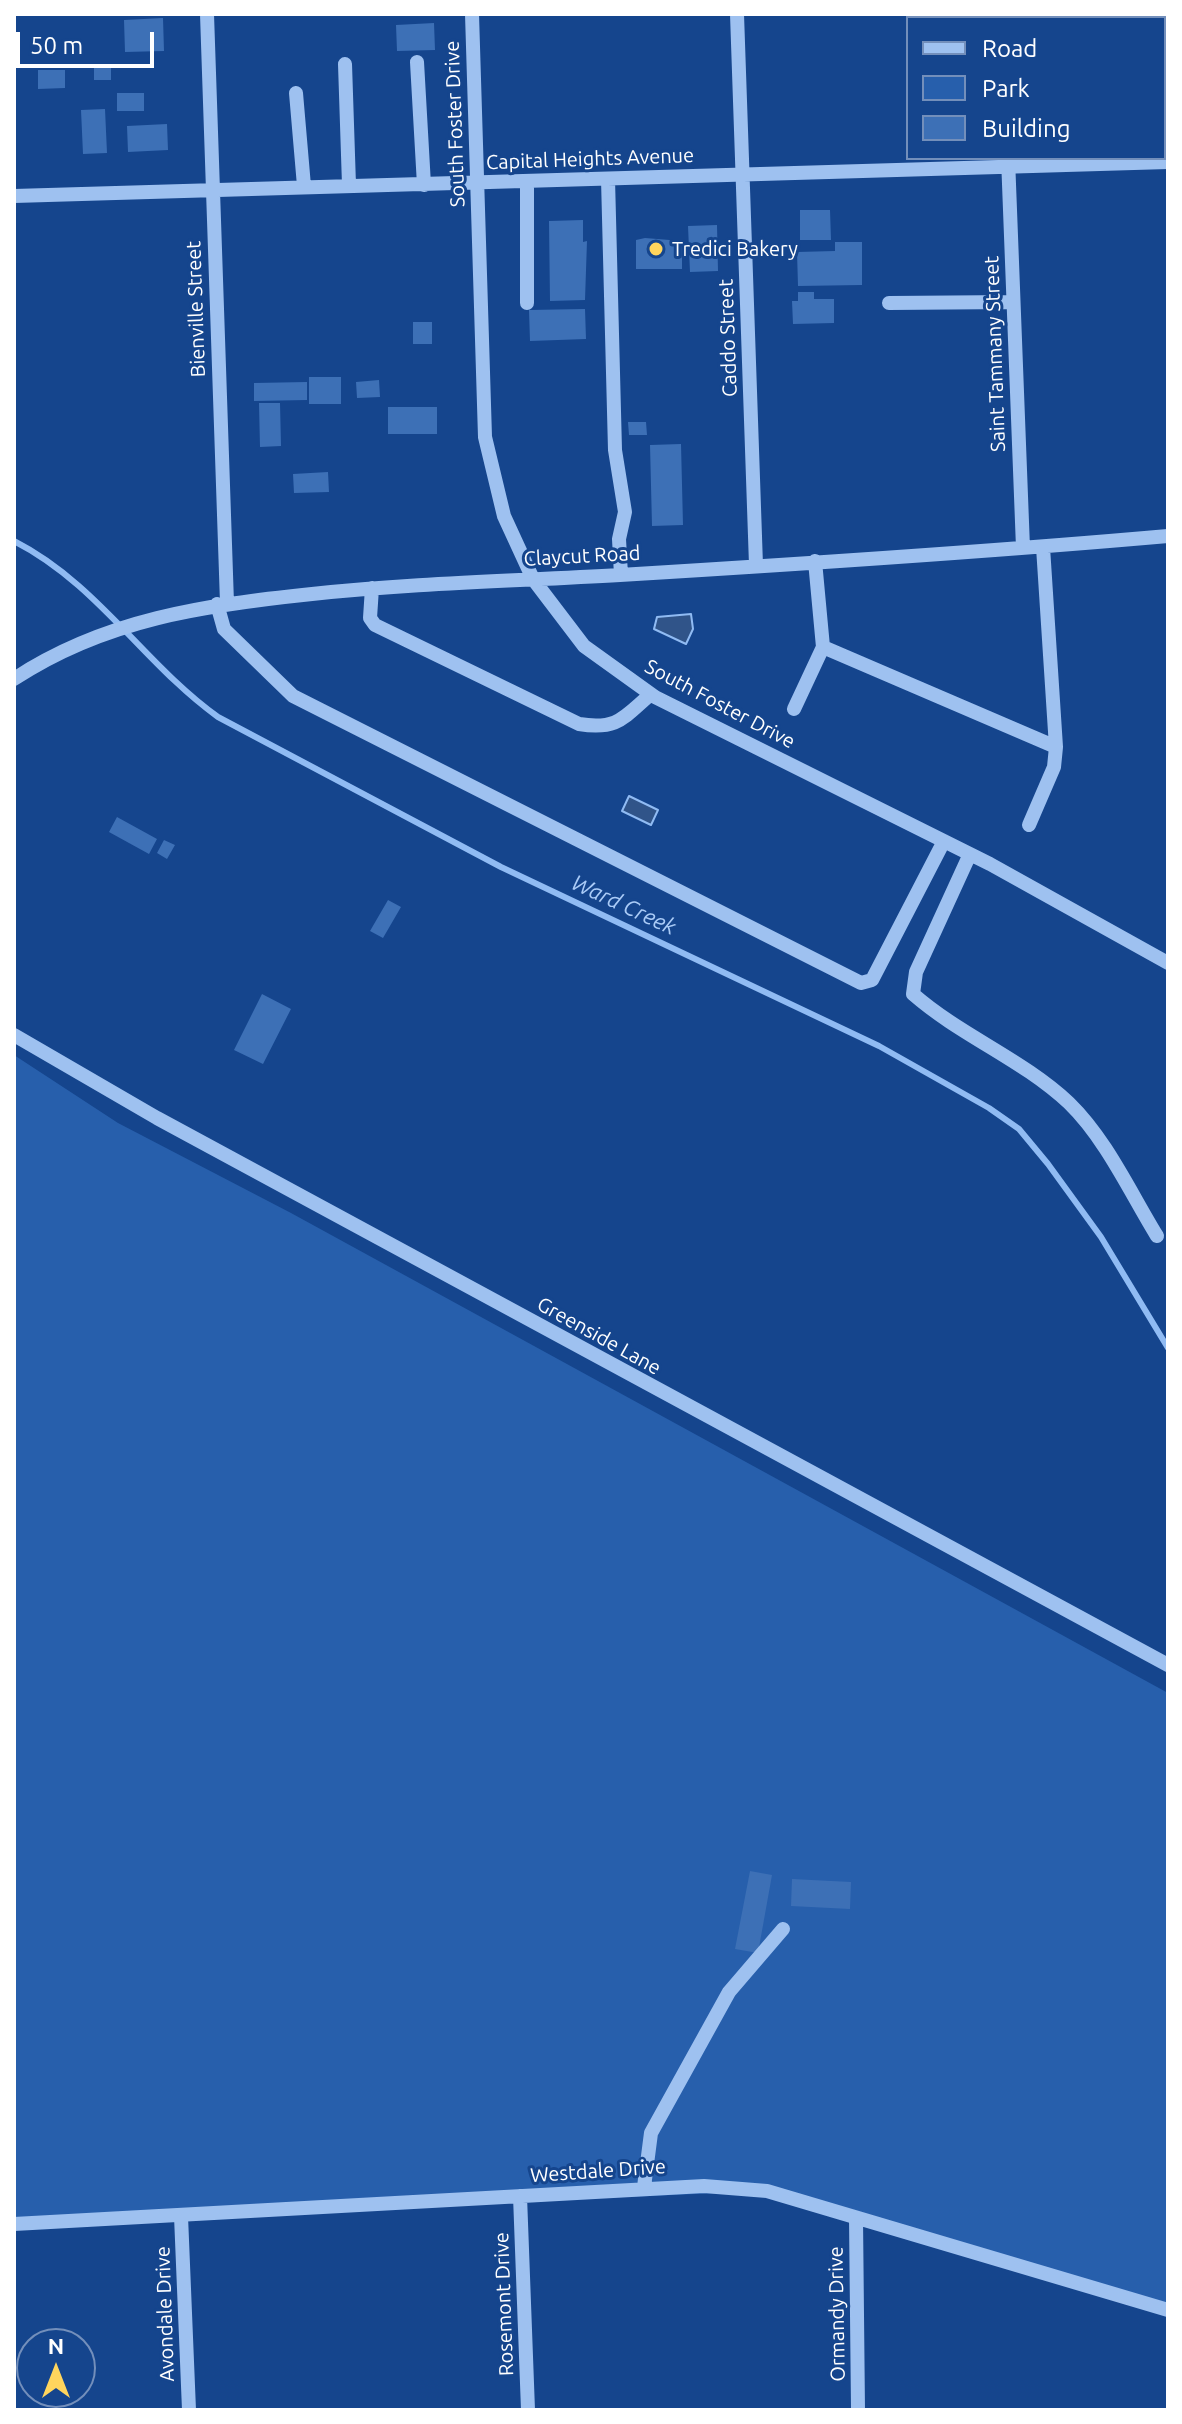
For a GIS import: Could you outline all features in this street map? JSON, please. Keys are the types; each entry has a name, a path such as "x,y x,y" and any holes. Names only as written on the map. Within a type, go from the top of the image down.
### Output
{"street":[{"name":"Bienville Street","path":"207,14 222,603"},
{"name":"South Foster Drive","path":"472,14 485,437 504,516 533,579 584,646 651,694 970,854 1168,963"},
{"name":"Caddo Street","path":"737,14 756,565"},
{"path":"417,62 424,185"},
{"path":"345,64 349,185"},
{"path":"296,93 304,186"},
{"name":"Capital Heights Avenue","path":"14,196 743,175 1008,162 1168,162"},
{"name":"Saint Tammany Street","path":"1008,162 1023,548"},
{"path":"608,179 615,450 625,512 619,539 621,575"},
{"path":"527,181 527,303"},
{"path":"889,303 1012,302"},
{"name":"Claycut Road","path":"14,679 82,642 164,614 222,603 372,588 621,575 1168,536"},
{"path":"1029,825 1054,767 1056,747 1043,547"},
{"path":"794,709 823,647 815,561"},
{"path":"372,588 370,618 375,625 579,724 601,727 617,725 651,694"},
{"path":"222,603 224,629 293,696 861,983 872,980 944,841"},
{"path":"823,647 1056,747"},
{"path":"970,854 916,972 913,994 939,1017 1005,1056 1069,1103 1093,1132 1157,1236"},
{"name":"Greenside Lane","path":"14,1035 157,1118 1168,1665"},
{"path":"644,2187 651,2133 729,1992 783,1929"},
{"name":"Westdale Drive","path":"14,2224 704,2186 767,2191 1168,2310"},
{"name":"Rosemont Drive","path":"520,2196 528,2410"},
{"name":"Avondale Drive","path":"181,2216 189,2410"},
{"name":"Ormandy Drive","path":"856,2218 858,2410"}],"green space":[{"path":"14,1055 118,1123 291,1213 1168,1693 1168,2312 767,2191 14,2223"}],"shaded area":[{"path":"691,614 693,629 686,644 654,629 657,617"},
{"path":"629,796 658,810 651,825 622,811"}],"building":[{"path":"163,18 164,51 125,52 124,20"},
{"path":"434,23 435,50 397,51 396,25"},
{"path":"94,67 111,67 111,80 94,80"},
{"path":"38,70 65,70 65,88 38,89"},
{"path":"117,93 144,93 144,111 117,111"},
{"path":"105,109 107,153 83,154 81,110"},
{"path":"167,124 168,150 128,152 127,126"},
{"path":"800,210 830,210 831,240 800,240"},
{"path":"583,220 583,242 587,241 585,300 550,301 549,221"},
{"path":"717,225 718,271 690,272 688,226"},
{"path":"636,240 682,241 682,269 636,269"},
{"path":"835,242 862,242 862,285 798,286 797,252 835,251"},
{"path":"798,292 814,292 814,299 834,299 834,323 793,324 792,301 798,301"},
{"path":"585,309 586,339 530,341 529,310"},
{"path":"413,322 432,322 432,344 413,344"},
{"path":"309,377 341,377 341,404 309,404"},
{"path":"379,380 380,397 357,398 356,382"},
{"path":"307,382 307,400 254,401 254,383"},
{"path":"259,403 280,403 281,446 260,447"},
{"path":"388,407 437,407 437,434 388,434"},
{"path":"628,422 646,422 647,435 629,435"},
{"path":"681,444 683,525 652,526 650,445"},
{"path":"328,472 329,492 294,493 293,474"},
{"path":"117,817 157,839 149,854 109,832"},
{"path":"164,840 175,845 167,859 157,853"},
{"path":"388,900 401,907 383,938 370,931"},
{"path":"262,994 291,1009 263,1064 234,1050"},
{"path":"750,1871 772,1875 758,1953 735,1949"},
{"path":"792,1879 851,1882 850,1909 791,1906"}],"waterway":[{"name":"Ward Creek","path":"14,541 71,579 166,673 218,717 501,867 879,1046 989,1108 1019,1129 1048,1164 1101,1237 1168,1348"}],"place":[{"name":"Tredici Bakery","path":"656,249"}]}
